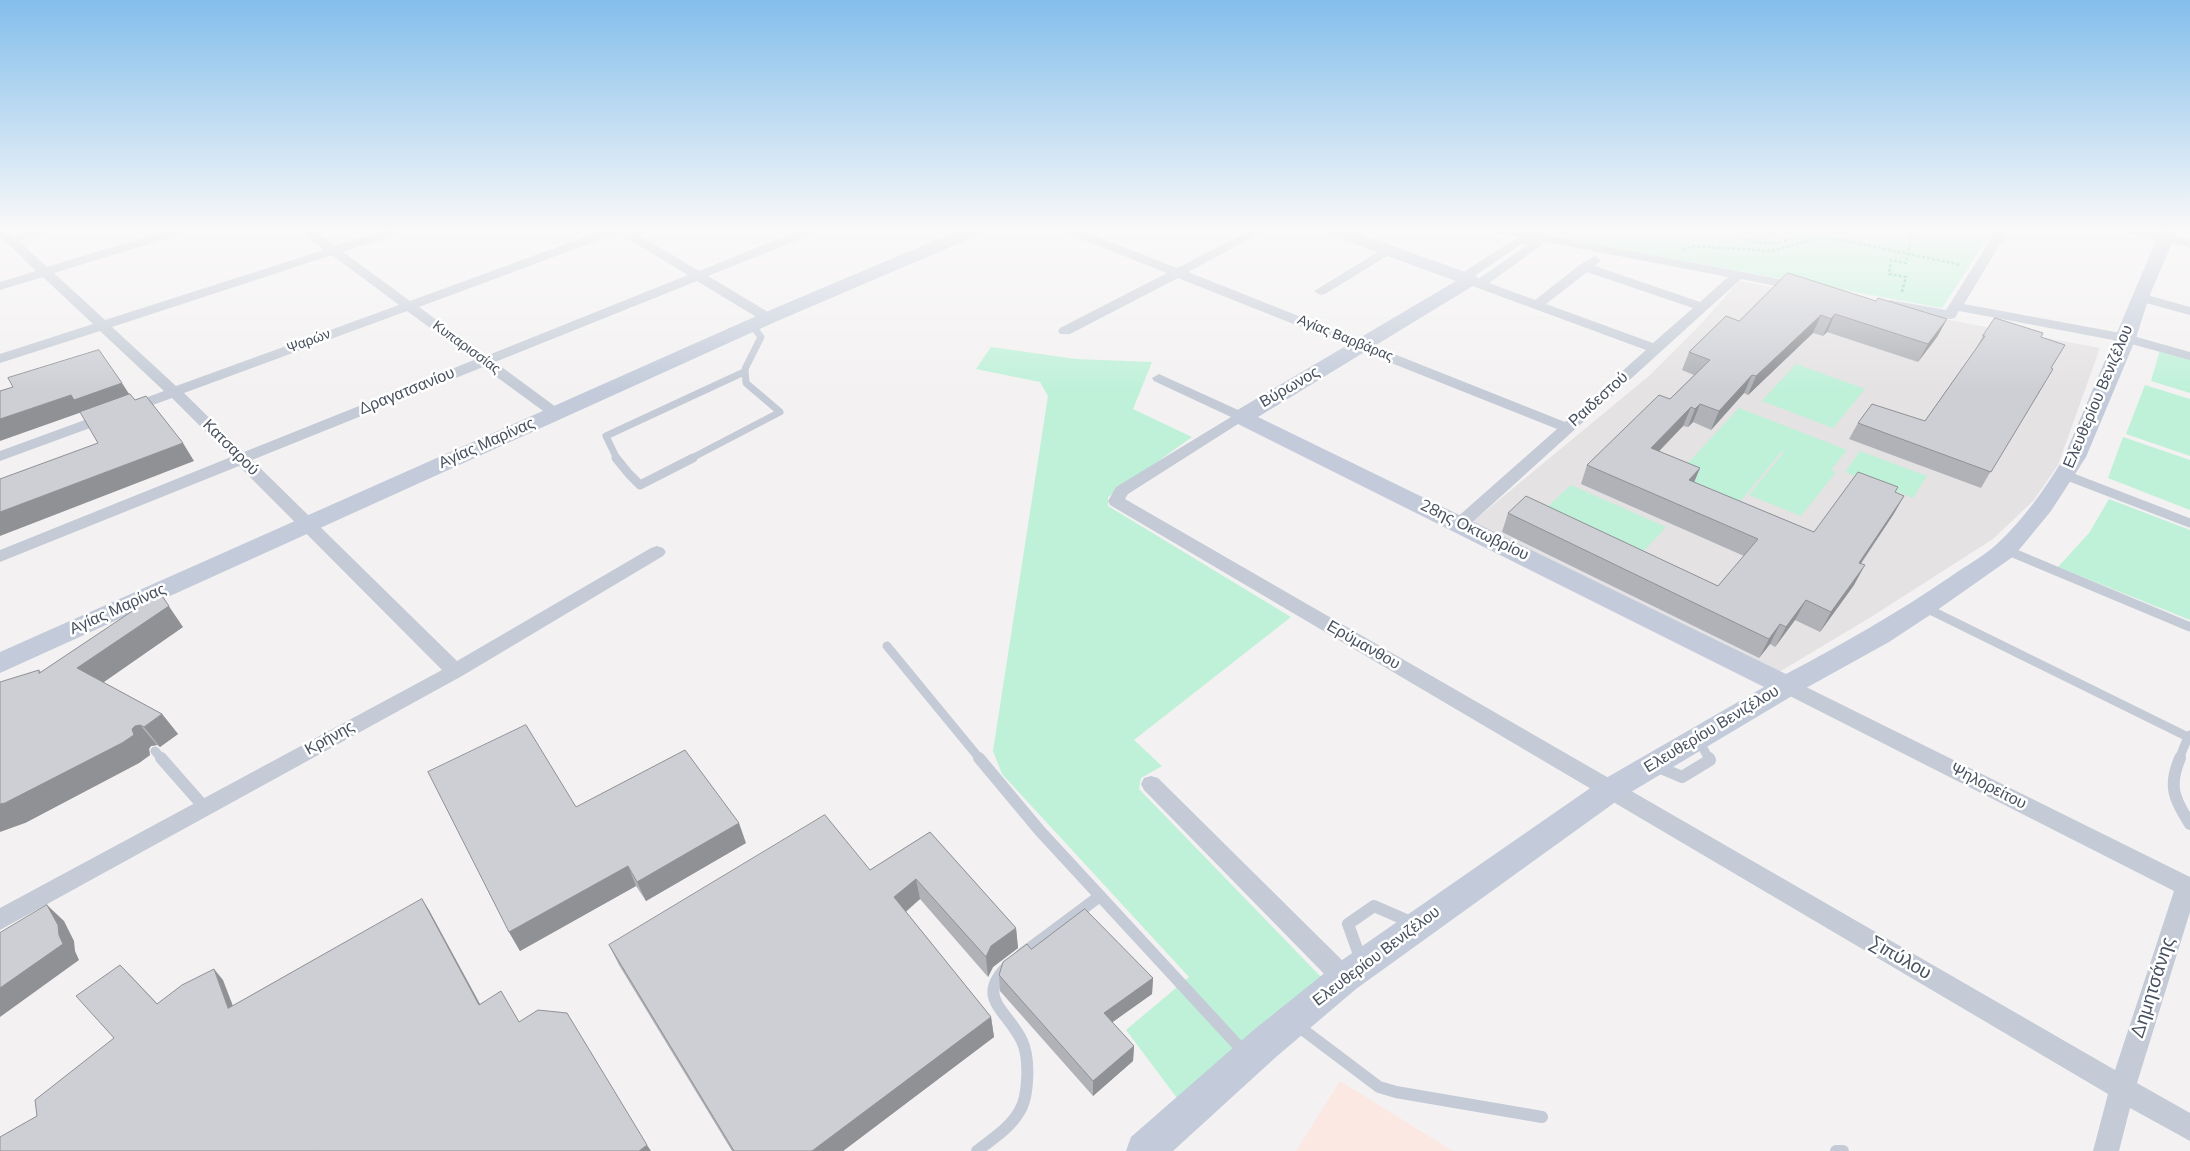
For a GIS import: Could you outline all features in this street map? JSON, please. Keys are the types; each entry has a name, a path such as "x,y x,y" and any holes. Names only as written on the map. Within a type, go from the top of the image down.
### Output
{"street":[{"name":"Κατσαρού","path":"57,283 174,392 455,671"},
{"path":"0,359 236,283"},
{"name":"Κυπαρισσίας","path":"377,283 555,413"},
{"name":"Ψαρών","path":"0,456 473,283"},
{"name":"Δραγατσανίου","path":"0,556 677,283"},
{"path":"707,283 760,321"},
{"name":"Αγίας Μαρίνας","path":"0,663 760,321 850,283"},
{"path":"1065,331 1158,283"},
{"name":"Αγίας Βαρβάρας","path":"1202,283 1568,428"},
{"path":"1320,292 1335,283"},
{"name":"Βύρωνος","path":"1116,502 1122,491 1242,417 1468,283"},
{"path":"1476,283 1656,349"},
{"path":"1536,305 1565,283"},
{"path":"1632,283 1703,307"},
{"name":"Ραιδεστού","path":"1460,524 1730,283"},
{"path":"1777,283 1814,290"},
{"path":"1956,305 1970,283"},
{"name":"Ελευθερίου Βενιζέλου","path":"1145,1151 1250,1057 1353,971 1610,790 1787,686 1880,635 1924,607 2005,550 2065,475 2075,457 2126,338 2146,283"},
{"path":"2140,297 2190,311"},
{"path":"1880,302 1956,305 2126,338 2190,356"},
{"name":"28ης Οκτωβρίου","path":"1159,378 1242,417 1787,686"},
{"name":"Ερύμανθου","path":"1116,502 1610,790"},
{"name":"Κρήνης","path":"0,920 455,671 657,552"},
{"name":"Ψηλορείτου","path":"1787,686 2189,885"},
{"path":"1151,784 1353,971"},
{"name":"Σιπύλου","path":"1610,790 2190,1128"},
{"name":"Δημητσάνης","path":"2106,1151 2122,1089 2189,885"}],"lane":[{"path":"744,372 606,436 621,466 640,485 780,412 746,383 744,372 748,359 761,341 760,321"},
{"path":"2065,475 2190,523"},
{"path":"2005,550 2190,627"},
{"path":"1924,607 2189,736 2171,783 2176,804 2190,824"},
{"path":"887,646 1040,831 1250,1057"},
{"path":"155,751 205,808"},
{"path":"977,1151 1011,1123 1022,1106 1026,1094 1023,1042 996,1003 992,991 998,973 1100,896"},
{"path":"1292,1021 1379,1087 1396,1092 1542,1117"},
{"path":"1836,1151 1843,1151"}],"path":[{"path":"1902,296 1905,283"}],"shaded area":[{"path":"1737,283 1748,283 2100,348 2058,465 2034,500 1993,539 1871,617 1779,672 1470,524 1650,375 1700,325"},
{"path":"1340,1081 1453,1151 1296,1151"}],"green space":[{"path":"1804,283 1959,283 1942,308"},
{"path":"991,347 1076,359 1152,362 1133,409 1192,437 1108,497 1108,506 1291,617 1134,740 1162,766 1141,778 1139,789 1321,977 1177,1098 1126,1030 1189,977 1002,774 993,751 1048,396 1040,382 976,369"},
{"path":"2160,350 2190,358 2190,393 2151,381"},
{"path":"1796,364 1865,389 1833,428 1762,401"},
{"path":"2145,385 2190,399 2190,456 2126,434"},
{"path":"1739,408 1847,450 1831,470 1836,472 1801,516 1749,495 1784,452 1782,451 1739,503 1676,476"},
{"path":"2123,437 2190,460 2190,510 2108,478"},
{"path":"1860,451 1927,476 1913,498 1845,472"},
{"path":"1571,485 1666,527 1639,556 1543,511"},
{"path":"2109,499 2190,530 2190,620 2058,567 2089,533"}],"building":[{"path":"1778,283 1819,283 1876,301 1878,298 1947,319 1928,344 1835,314 1831,319 1821,315 1756,376 1752,375 1719,411 1700,404 1695,409 1691,407 1651,448 1700,468 1689,480 1814,532 1858,472 1898,487 1895,492 1904,496 1859,563 1865,565 1831,612 1806,600 1786,627 1780,624 1769,639 1508,513 1526,496 1718,586 1758,539 1587,465 1659,395 1670,399 1710,360 1689,352 1726,316 1739,321"},
{"path":"1995,318 2043,333 2041,337 2065,345 2051,368 2053,369 1991,472 1858,423 1872,404 1925,421 1985,336 1983,336"},
{"path":"99,350 122,383 74,400 71,395 0,419 0,391 13,387 8,378"},
{"path":"130,394 135,400 146,396 183,443 0,512 0,479 98,443 80,412"},
{"path":"160,593 169,606 77,668 162,714 144,727 140,725 135,726 132,729 134,735 122,743 0,804 0,682 39,670 39,673"},
{"path":"526,725 576,807 685,750 739,823 637,882 628,866 509,932 428,772"},
{"path":"825,815 870,870 930,832 1016,928 991,946 986,957 916,879 894,897 991,1017 812,1151 734,1151 609,945"},
{"path":"422,899 479,1005 501,991 519,1022 538,1010 567,1013 647,1145 639,1151 0,1151 0,1137 37,1116 35,1100 114,1038 76,996 120,965 157,1004 182,985 214,969 228,1008"},
{"path":"47,905 58,925 59,935 63,944 0,988 0,933"},
{"path":"1085,909 1153,978 1104,1013 1134,1046 1093,1081 999,975 1003,962 1027,944 1031,949"}]}
